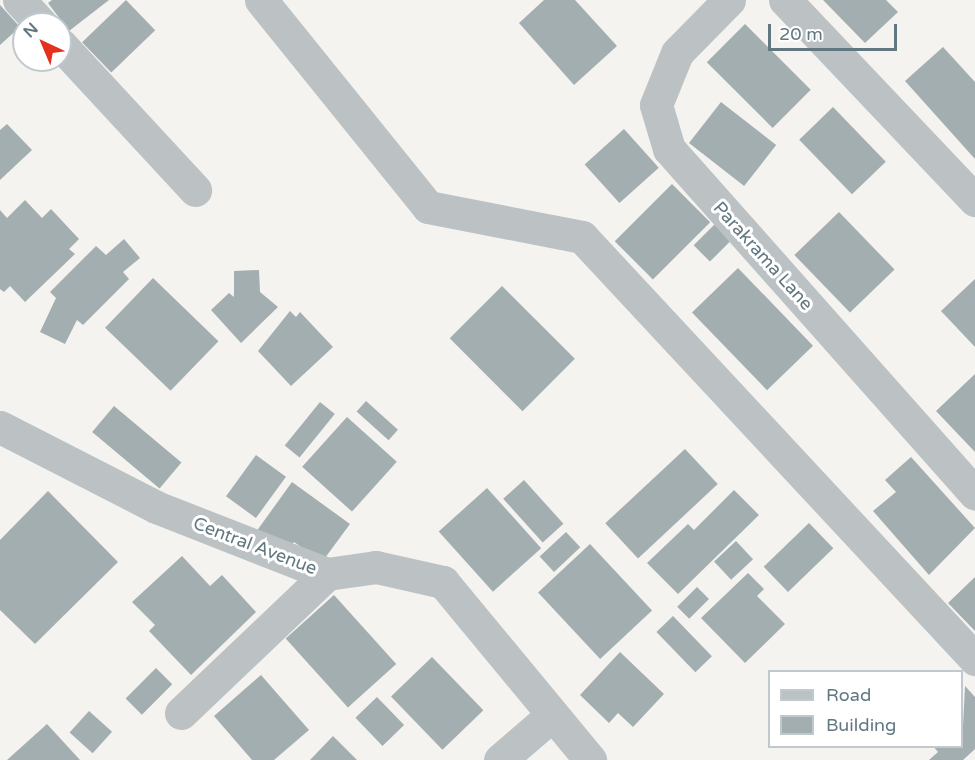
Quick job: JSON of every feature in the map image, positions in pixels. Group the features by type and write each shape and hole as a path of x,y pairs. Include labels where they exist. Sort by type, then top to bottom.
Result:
{"street":[{"path":"19,0 30,12"},
{"path":"261,0 428,207 582,237 975,658"},
{"name":"Parakrama Lane","path":"729,0 677,53 656,105 669,149 975,494"},
{"path":"785,0 975,200"},
{"path":"72,57 195,190"},
{"name":"Central Avenue","path":"0,427 156,507 327,574 376,567 443,582 551,717 590,760"},
{"path":"181,713 327,574"},
{"path":"500,760 551,717"}],"building":[{"path":"52,0 109,0 72,29 72,12 55,12 48,3"},
{"path":"126,0 155,30 111,73 82,42"},
{"path":"544,0 575,0 617,46 574,85 519,23"},
{"path":"823,0 886,0 898,12 865,43"},
{"path":"0,5 12,18 12,34 0,45"},
{"path":"745,24 811,90 773,128 707,62"},
{"path":"943,47 975,82 975,159 905,81"},
{"path":"721,102 776,145 744,186 689,143"},
{"path":"833,107 886,162 852,194 799,140"},
{"path":"7,124 32,150 0,180 0,130"},
{"path":"624,129 659,168 619,203 585,164"},
{"path":"672,184 710,222 653,279 615,241"},
{"path":"25,200 42,218 51,209 79,239 69,249 75,254 25,302 10,286 4,292 0,289 0,210 7,218"},
{"path":"839,212 895,270 850,313 794,255"},
{"path":"717,222 733,238 710,262 694,245"},
{"path":"124,239 140,258 123,272 129,279 83,325 77,320 65,344 40,332 56,298 50,292 96,246 106,255"},
{"path":"738,268 813,346 767,390 692,312"},
{"path":"259,270 260,292 278,307 241,343 211,310 229,293 234,297 234,271"},
{"path":"153,278 218,341 171,391 105,328"},
{"path":"975,279 975,347 941,311"},
{"path":"502,286 575,359 523,411 450,338"},
{"path":"290,311 296,317 300,312 333,347 291,386 258,351"},
{"path":"975,374 975,452 936,411"},
{"path":"366,401 398,430 389,440 357,411"},
{"path":"320,402 335,414 300,457 285,446"},
{"path":"114,406 181,463 160,489 92,432"},
{"path":"347,417 397,462 352,512 302,467"},
{"path":"685,449 718,484 638,558 605,523"},
{"path":"256,455 286,477 256,518 226,496"},
{"path":"911,457 975,528 929,575 873,511 896,492 885,480"},
{"path":"524,480 563,524 543,543 503,499"},
{"path":"292,482 350,524 322,562 294,542 286,553 256,532"},
{"path":"487,488 541,548 493,592 439,531"},
{"path":"734,490 759,515 678,594 647,563 688,524 694,530"},
{"path":"48,491 118,562 35,644 0,610 0,540"},
{"path":"809,523 833,548 788,592 764,567"},
{"path":"566,532 580,547 554,572 540,557"},
{"path":"736,541 753,559 731,580 714,561"},
{"path":"590,544 652,611 600,659 538,592"},
{"path":"182,556 210,586 222,575 256,612 191,675 149,631 155,625 132,602"},
{"path":"748,573 764,589 757,596 785,624 745,663 701,618"},
{"path":"975,577 975,631 948,603"},
{"path":"697,587 709,599 689,619 677,607"},
{"path":"334,595 396,664 348,708 286,638"},
{"path":"673,616 712,656 695,672 656,632"},
{"path":"620,652 664,694 633,727 618,713 609,723 580,695"},
{"path":"432,657 483,710 442,750 391,697"},
{"path":"156,668 172,684 142,715 126,698"},
{"path":"261,675 309,730 274,760 252,760 214,716"},
{"path":"965,686 975,697 975,749 963,760 929,760 938,752 935,748 963,748"},
{"path":"377,697 404,725 383,746 355,718"},
{"path":"89,711 112,732 93,753 70,733"},
{"path":"47,724 80,760 7,760"},
{"path":"333,736 357,760 310,760"}]}
